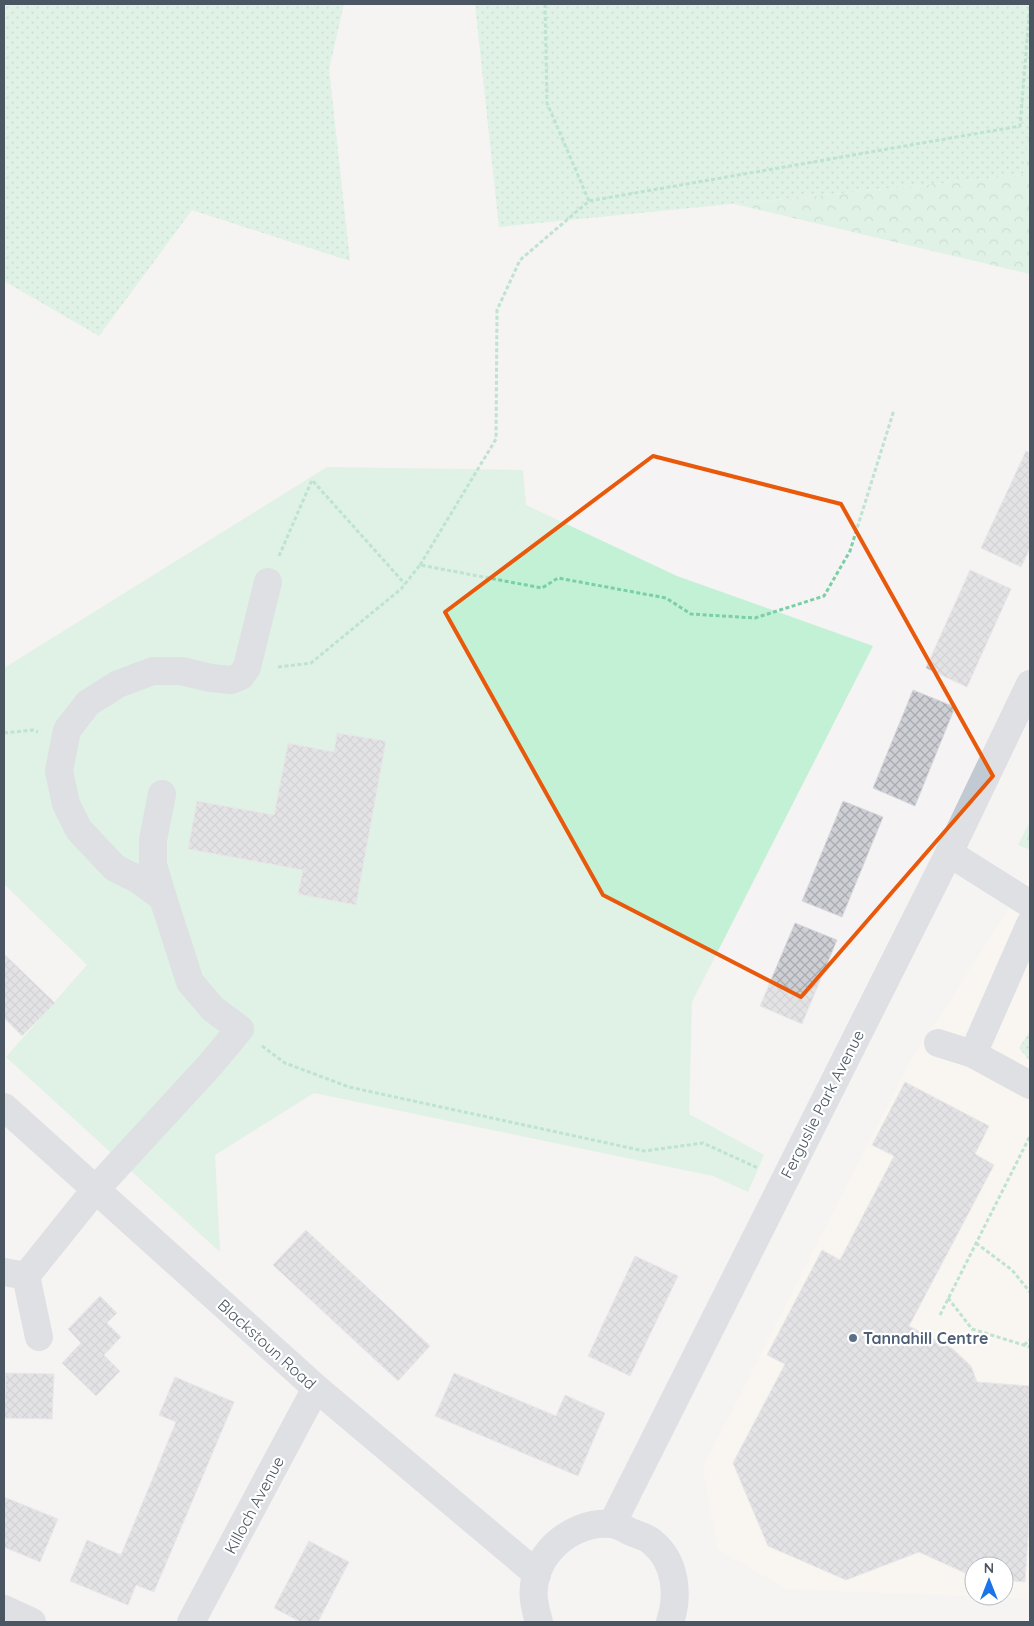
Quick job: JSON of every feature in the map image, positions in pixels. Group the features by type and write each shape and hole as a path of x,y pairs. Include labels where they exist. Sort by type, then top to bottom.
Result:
{"street":[{"path":"163,898 139,880 115,868 79,830 66,804 60,771 67,730 88,703 118,684 153,671 181,671 211,678 231,680 241,676 247,667 268,582"},
{"name":"Ferguslie Park Avenue","path":"612,1524 949,853 1030,684"},
{"path":"39,1337 15,1274 210,1064 240,1029 213,1009 190,982 153,865 152,840 162,794"},
{"path":"949,853 1030,904"},
{"path":"972,1054 1030,924"},
{"path":"938,1042 972,1054 1030,1085"},
{"name":"Blackstoun Road","path":"4,1107 316,1388 536,1574"},
{"name":"Killoch Avenue","path":"191,1622 316,1388"},
{"path":"539,1622 534,1599 536,1574 547,1553 565,1536 587,1526 612,1524 652,1541 667,1560 675,1584 674,1609 670,1622"},
{"path":"4,1609 32,1622"}],"path":[{"path":"545,4 547,103 589,201"},
{"path":"245,670 311,663 405,584 420,565 496,438 497,310 520,260 589,201 1020,126 1030,4"},
{"path":"420,565 542,588 558,578 666,598 691,614 754,618 816,599 824,596 850,551 894,410"},
{"path":"268,582 312,480 405,584"},
{"path":"240,1029 285,1063 349,1088 644,1151 703,1143 784,1180"},
{"path":"940,1315 1030,1136"},
{"path":"976,1243 1012,1270 1030,1292"},
{"path":"948,1298 972,1329 1030,1347"},
{"path":"1024,1345 1030,1340"}],"highlighted area":[{"path":"653,456 841,504 993,776 801,997 603,895 445,612"}],"shaded area":[{"name":"Tannahill Centre","path":"1030,876 1030,1031 1019,1048 1030,1061 1030,1599 1014,1598 1014,1556 964,1556 964,1596 786,1589 717,1549 703,1467 908,1065"}],"green space":[{"path":"4,4 344,4 329,69 350,261 192,210 99,336 4,281"},
{"path":"475,4 1030,4 1030,127 1023,175 499,227"},
{"path":"1030,127 1030,274 734,204 1023,175"},
{"path":"327,467 523,470 526,505 677,576 873,646 692,1002 689,1114 764,1155 748,1192 713,1176 314,1093 215,1155 220,1252 6,1057 87,965 4,884 4,668"},
{"path":"1030,821 1030,850 1018,845"},
{"path":"1030,1031 1030,1061 1019,1048"}],"building":[{"path":"1026,451 1030,453 1030,548 1021,567 981,548"},
{"path":"970,570 1011,589 967,687 926,668"},
{"path":"913,690 955,707 915,806 873,788"},
{"path":"337,733 386,741 356,905 298,894 303,870 188,849 197,801 274,815 288,743 334,752"},
{"path":"843,801 883,817 842,917 802,901"},
{"path":"795,923 837,940 802,1024 760,1006"},
{"path":"4,954 55,1003 22,1036 4,1018"},
{"name":"Tannahill Centre","path":"905,1082 989,1126 975,1154 994,1165 909,1326 953,1349 971,1366 977,1382 1030,1386 1030,1507 1025,1582 1014,1581 1014,1556 964,1556 964,1572 919,1552 846,1580 768,1546 733,1463 785,1364 767,1355 822,1250 840,1260 894,1156 872,1145"},
{"path":"306,1230 430,1346 398,1381 273,1265"},
{"path":"635,1256 678,1276 630,1376 588,1356"},
{"path":"100,1296 117,1313 107,1323 121,1337 104,1355 120,1371 96,1396 62,1363 81,1343 68,1329"},
{"path":"6,1373 54,1374 52,1419 4,1418"},
{"path":"454,1373 556,1416 565,1395 605,1413 578,1476 435,1416"},
{"path":"175,1377 234,1402 154,1592 136,1585 128,1605 70,1581 87,1540 121,1555 176,1422 159,1415"},
{"path":"4,1497 58,1519 40,1562 4,1547"},
{"path":"309,1541 349,1562 318,1622 301,1622 274,1608"}],"place":[{"name":"Tannahill Centre","path":"853,1338"}]}
